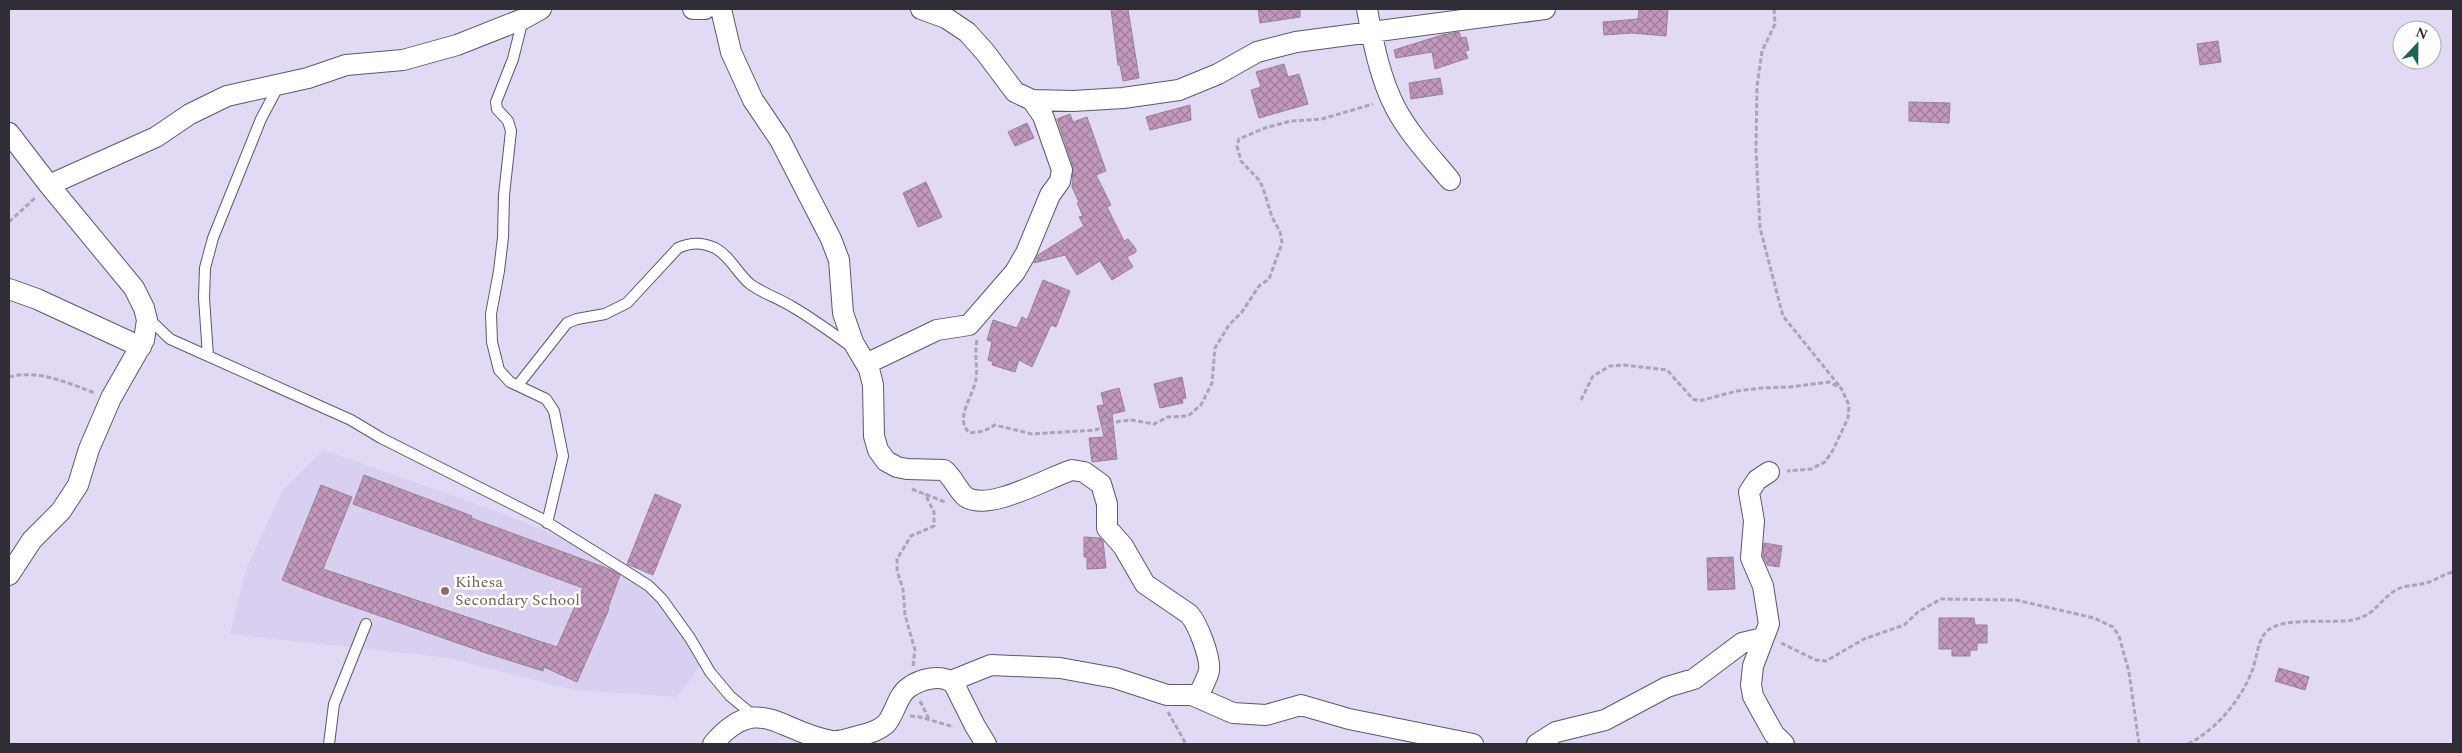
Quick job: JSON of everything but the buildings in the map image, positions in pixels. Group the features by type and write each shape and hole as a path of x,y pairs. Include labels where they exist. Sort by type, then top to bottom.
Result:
{"street":[{"path":"49,185 156,137 190,114 220,100 248,90 280,84 346,65 403,60 457,45 523,19 541,9"},
{"path":"693,9 705,9"},
{"path":"721,9 731,52 752,100 780,140 831,239 838,260 843,314 873,385 874,436 878,450 886,461 907,469 944,470 955,481 965,496 979,502 1022,491 1072,470 1093,477 1101,484 1105,495 1107,528 1123,546 1145,584 1189,614 1194,620 1209,663 1208,673 1198,697"},
{"path":"920,9 927,9 946,18 967,32 985,52 1015,92 1032,100 1074,101 1123,98 1179,90 1211,78 1257,52 1271,47 1372,31 1545,9"},
{"path":"1368,9 1372,31 1391,98 1412,134 1450,180"},
{"path":"863,358 937,330 968,325 1015,272 1032,242 1050,195 1062,176 1062,170 1046,126 1032,100"},
{"path":"9,132 49,185 134,288 144,308 146,332 141,347 110,398 89,449 78,486 61,511 32,540 9,575"},
{"path":"9,289 141,347"},
{"path":"1769,472 1757,480 1749,492 1754,521 1751,558 1763,586 1766,631 1752,666 1751,685 1753,696 1774,734 1784,744"},
{"path":"1537,744 1556,732 1604,720 1667,687 1694,680 1742,643 1766,631"},
{"path":"712,744 726,729 747,717 754,716 834,741 876,730 890,718 907,688 934,678 951,681 991,665 1060,668 1115,678 1155,692 1167,695 1198,697 1228,711 1254,715 1274,713 1295,704 1301,704 1349,718 1473,744"},
{"path":"951,681 964,700 975,726 986,744"}],"lane":[{"path":"523,19 513,59 496,102 497,109 508,121 511,131 504,195 503,237 491,314 492,342 499,370 510,382 546,399 551,405 561,442 562,456 560,476 547,523"},
{"path":"208,356 204,298 205,268 213,238 261,119 280,84"},
{"path":"518,385 567,323 614,311 633,297 645,281 678,248 696,243 716,248 726,256 738,273 751,285 790,305 863,358"},
{"path":"144,308 150,322 170,339 351,420 381,438 547,523 649,586 662,599 685,630 710,672 730,696 754,716"},
{"path":"329,744 334,704 366,624"}],"path":[{"path":"1769,472 1811,468 1824,462 1833,450 1848,418 1849,405 1841,388 1783,316 1760,228 1756,149 1756,86 1762,51 1775,24 1774,9"},
{"path":"968,325 976,328 977,335 974,358 976,381 964,415 965,428 970,433 984,431 995,424 1039,434 1095,430 1131,420 1154,424 1168,418 1188,416 1201,406 1212,383 1215,348 1228,325 1242,312 1259,286 1269,279 1282,243 1280,232 1272,217 1263,188 1259,180 1241,161 1237,146 1239,139 1265,128 1291,122 1322,119 1391,98"},
{"path":"9,222 49,185"},
{"path":"1581,400 1593,376 1610,366 1624,365 1666,370 1693,399 1699,401 1737,391 1761,388 1790,387 1829,382 1841,388"},
{"path":"9,377 39,375 110,398"},
{"path":"908,487 957,506 979,502"},
{"path":"916,685 913,670 915,650 905,615 903,589 897,570 897,559 911,536 934,526 934,512 925,494"},
{"path":"2188,744 2203,736 2225,715 2252,671 2259,646 2267,631 2283,624 2351,620 2363,617 2372,613 2396,589 2427,583 2441,575 2453,572"},
{"path":"1766,631 1778,641 1820,662 1838,656 1864,639 1904,625 1918,612 1941,599 2016,600 2094,618 2112,627 2119,636 2129,672 2139,744"},
{"path":"1155,692 1180,730 1186,744"},
{"path":"890,718 920,717 951,726 975,726"}],"shaded area":[{"name":"Kihesa Secondary School","path":"324,450 493,510 628,565 669,615 700,666 677,697 573,690 448,658 230,634 247,567 283,490"}],"place":[{"name":"Kihesa Secondary School","path":"445,591"}]}
